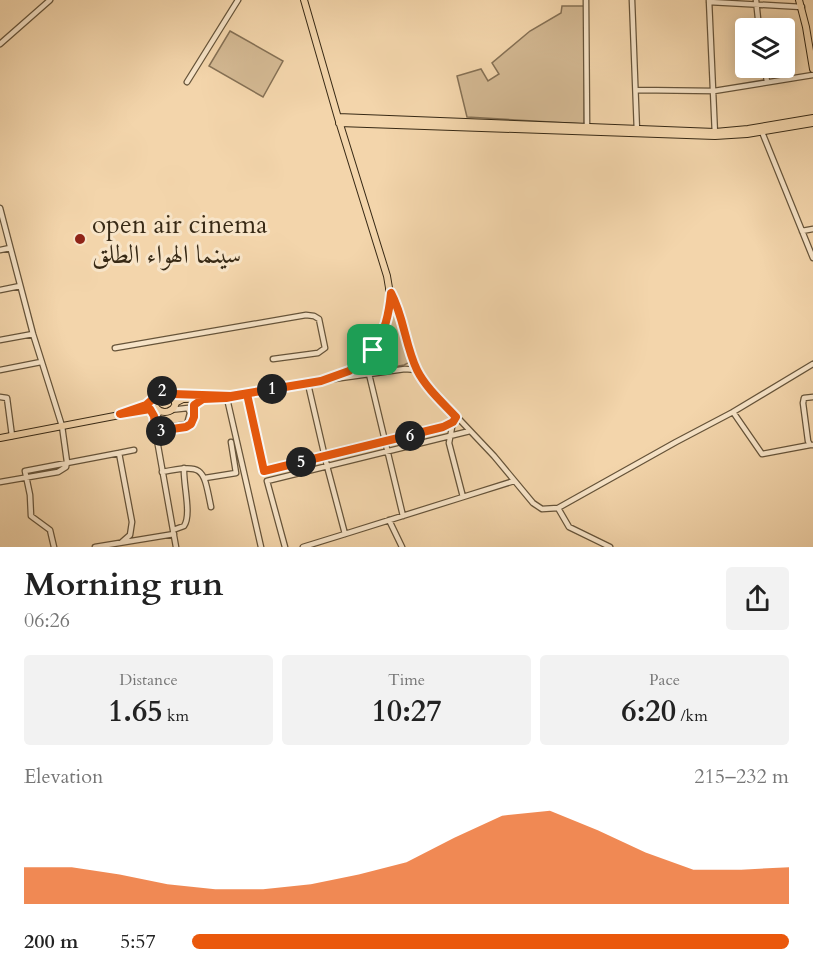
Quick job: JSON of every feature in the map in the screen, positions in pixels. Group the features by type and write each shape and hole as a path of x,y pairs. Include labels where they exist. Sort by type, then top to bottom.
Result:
{"main road":[{"path":"0,438 120,414 156,409 171,410 183,399 247,394 330,379 357,366 379,341 387,321 391,293 304,0"},
{"path":"800,4 813,69"},
{"path":"715,134 813,118"},
{"path":"339,120 715,134 762,132 813,123"},
{"path":"471,125 587,127 637,131"},
{"path":"120,414 146,405 162,391 173,394 228,396"},
{"path":"173,394 176,403"},
{"path":"154,416 155,397"}],"street":[{"path":"0,44 50,0"},
{"path":"187,82 238,0"},
{"path":"586,0 587,127"},
{"path":"632,0 637,131"},
{"path":"715,134 709,1 800,4"},
{"path":"756,2 758,18"},
{"path":"637,90 714,91 813,75"},
{"path":"766,78 767,82"},
{"path":"762,132 813,258"},
{"path":"0,208 33,334 62,426 67,462 66,467 58,472 0,482"},
{"path":"802,231 813,229"},
{"path":"0,250 10,248"},
{"path":"0,290 20,286"},
{"path":"391,293 401,316 417,370 425,383 454,420 470,431 537,507 549,510 558,508 733,412 813,364"},
{"path":"115,348 306,315 319,319 325,348 318,353 273,359"},
{"path":"0,340 33,334"},
{"path":"0,370 41,362"},
{"path":"330,379 405,369 417,370"},
{"path":"369,374 403,516"},
{"path":"308,384 345,534"},
{"path":"247,394 264,471 285,547"},
{"path":"228,396 261,547"},
{"path":"0,397 7,398 12,435"},
{"path":"733,412 762,454 811,445 803,400 813,397"},
{"path":"156,434 158,431 186,427 191,424 194,417 194,405 203,399"},
{"path":"156,434 158,429 187,424 190,413 188,408 171,410"},
{"path":"154,416 176,547"},
{"path":"454,420 449,437 463,496"},
{"path":"264,471 443,427 454,420"},
{"path":"267,481 470,431"},
{"path":"205,478 236,473 231,442"},
{"path":"67,462 134,450"},
{"path":"119,453 132,522 130,535 122,542"},
{"path":"162,472 184,468 196,469 205,478 211,507"},
{"path":"95,547 173,532 184,526 188,517 183,481 184,468"},
{"path":"26,478 31,516 50,530 54,547"},
{"path":"303,547 514,481"},
{"path":"558,508 569,526 610,547"},
{"path":"388,520 402,547"}],"shaded area":[{"path":"562,6 585,6 584,124 467,117 457,76 481,69 488,81 499,74 492,63 530,31 561,13"},
{"path":"230,31 283,61 263,97 209,66"},
{"path":"395,310 410,362 371,371 367,368 367,363 385,338"}],"place":[{"name":"open air cinema سينما الهواء الطلق","path":"80,239"}],"route":[{"path":"391,293 401,316 417,370 425,383 456,417 453,422 443,427 264,471 247,394 226,398 203,399 196,402 191,424 186,427 158,431 156,434 154,416 150,409 120,414 146,405 162,391 173,394 226,394 231,396 330,379 357,366 373,350 384,331 390,310 391,293"}]}
